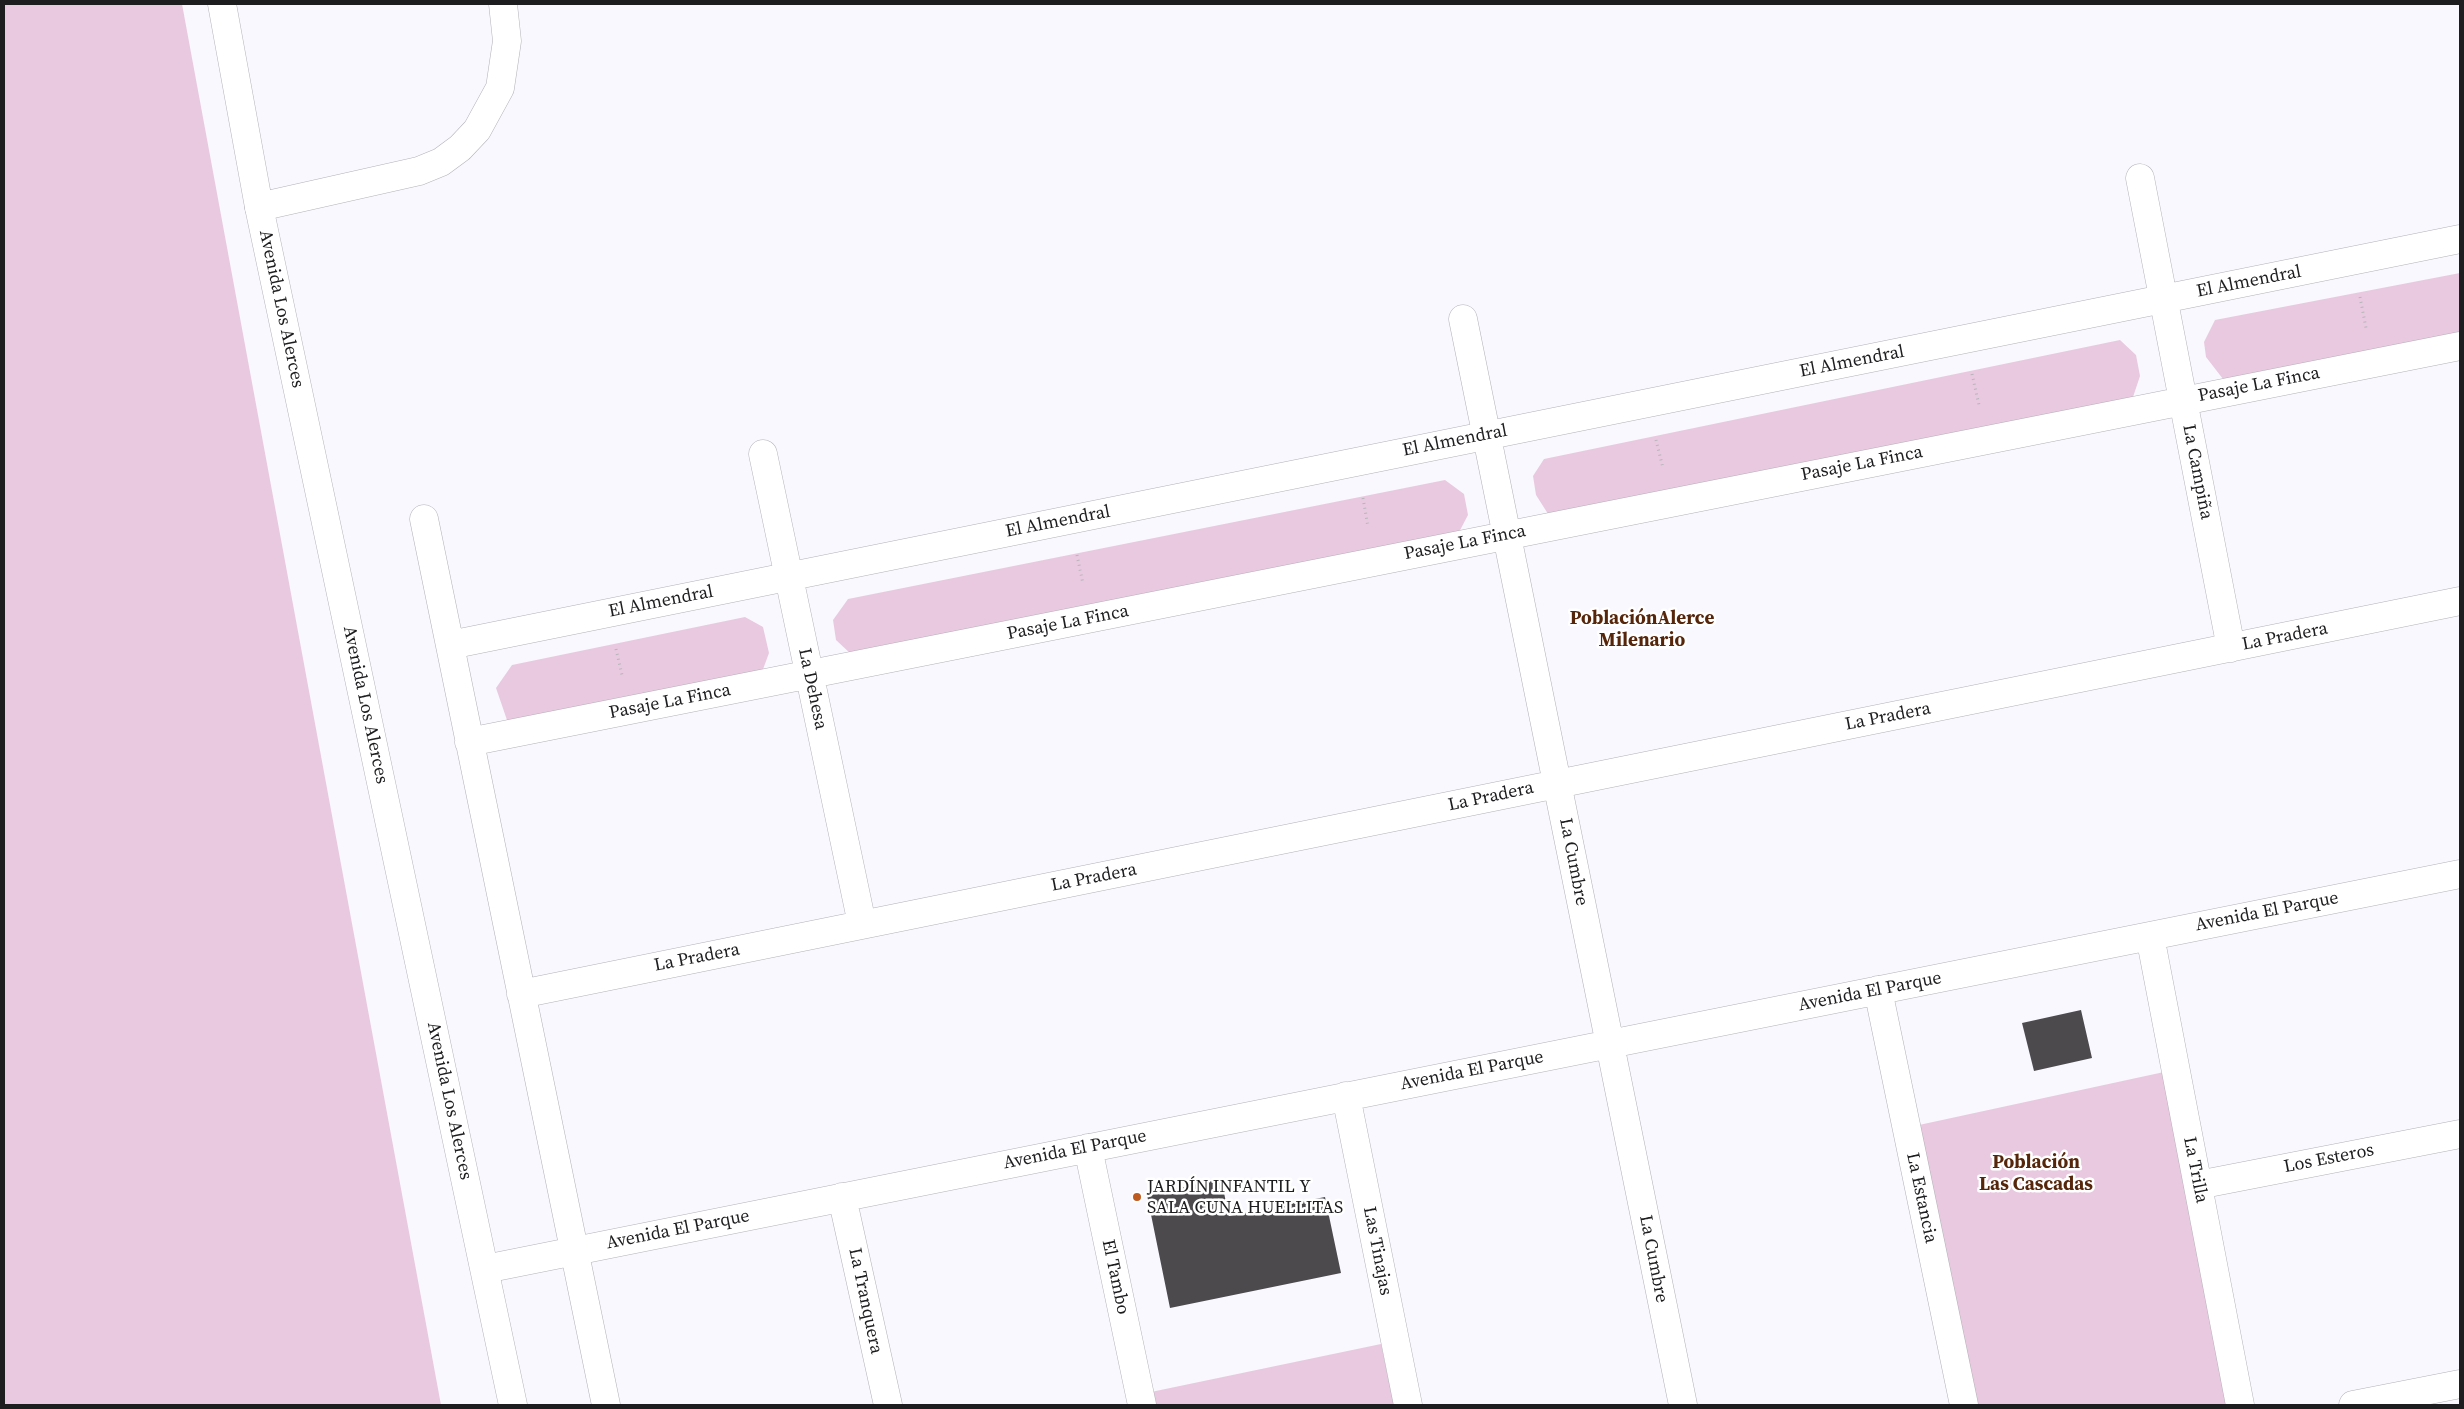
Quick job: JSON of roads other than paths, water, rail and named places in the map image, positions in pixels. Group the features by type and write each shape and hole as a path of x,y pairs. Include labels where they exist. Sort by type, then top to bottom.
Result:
{"street":[{"name":"Avenida Los Alerces","path":"222,4 259,208 513,1405"},
{"path":"259,208 419,171 441,162 460,148 477,130 500,88 507,41 503,4"},
{"name":"La Campiña","path":"2140,178 2231,648"},
{"name":"El Almendral","path":"450,645 2460,239"},
{"name":"La Cumbre","path":"1463,319 1683,1405"},
{"name":"Pasaje La Finca","path":"469,742 2460,346"},
{"name":"La Dehesa","path":"762,454 862,924"},
{"path":"424,519 606,1405"},
{"name":"La Pradera","path":"522,994 2460,601"},
{"name":"Avenida El Parque","path":"485,1269 2460,874"},
{"name":"La Trilla","path":"2150,936 2240,1405"},
{"name":"La Estancia","path":"1878,990 1964,1405"},
{"name":"Las Tinajas","path":"1346,1096 1408,1405"},
{"name":"Los Esteros","path":"2198,1184 2460,1134"},
{"name":"El Tambo","path":"1088,1148 1142,1405"},
{"name":"La Tranquera","path":"842,1197 888,1405"},
{"path":"2353,1405 2460,1384"}],"place":[{"name":"JARDÍN INFANTIL Y SALA CUNA HUELLITAS","path":"1137,1197"}],"district":[{"name":"PoblaciónAlerce Milenario","path":"1642,630"},
{"name":"Población Las Cascadas","path":"2036,1174"}]}
